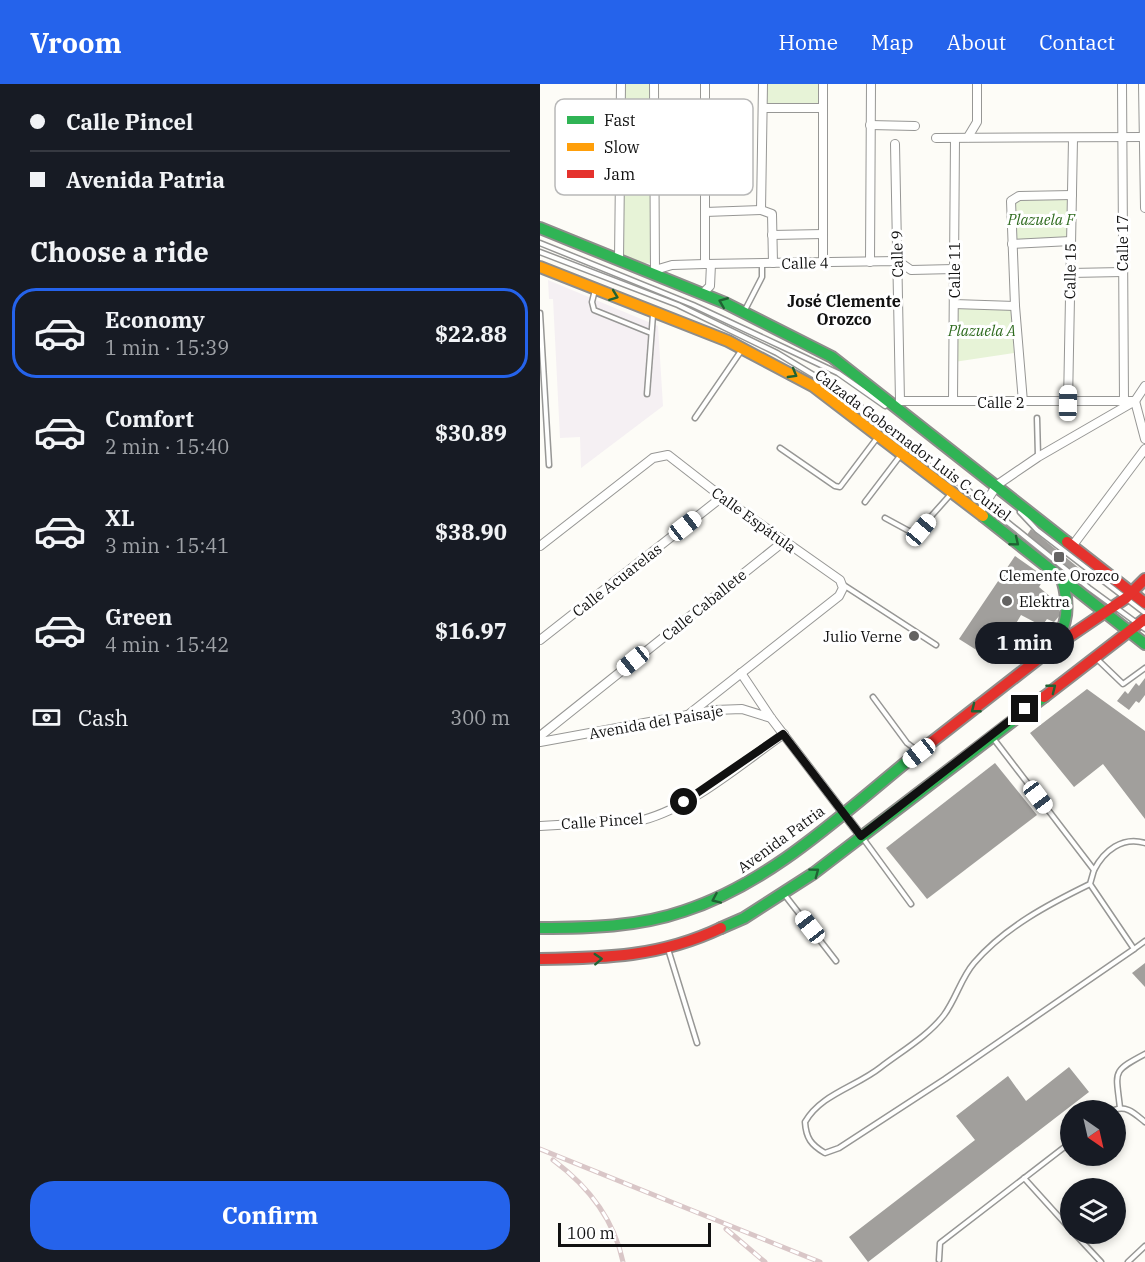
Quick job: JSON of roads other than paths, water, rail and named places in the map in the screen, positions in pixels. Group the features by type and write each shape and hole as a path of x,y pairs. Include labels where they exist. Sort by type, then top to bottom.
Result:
{"main road":[{"name":"Calzada Gobernador Luis C. Curiel","path":"540,228 655,272 702,294 745,310 788,331 832,357 995,487 1072,545 1129,597 1145,603"},
{"name":"Calzada Gobernador Luis C. Curiel","path":"540,267 743,348 813,386 952,492 982,508 1062,579 1138,626 1145,644"},
{"path":"1053,648 1069,619 1067,595 1062,579"},
{"name":"Avenida Patria","path":"540,928 635,925 682,913 748,882 798,848 1053,648 1129,597 1145,579"},
{"path":"540,959 615,958 667,948 727,926 783,894 1094,656 1138,626"}],"street":[{"path":"621,84 621,99"},
{"path":"654,84 654,99"},
{"path":"761,210 763,84"},
{"path":"823,84 823,263"},
{"name":"Calle 9","path":"870,262 871,84"},
{"path":"968,137 977,122 977,84"},
{"name":"Calle 17","path":"1122,84 1124,401"},
{"path":"1143,84 1145,208"},
{"path":"763,108 823,108"},
{"path":"870,125 915,126"},
{"path":"936,138 1144,137"},
{"name":"Calle 11","path":"953,401 955,138"},
{"name":"Calle 15","path":"1068,403 1073,139"},
{"name":"Calle 9","path":"895,144 900,401"},
{"path":"619,260 620,195"},
{"path":"655,195 655,272"},
{"path":"702,294 710,286 705,195"},
{"path":"1023,402 1015,306 1012,198 1072,195"},
{"path":"705,212 761,210 772,214 773,263"},
{"path":"772,235 823,234"},
{"path":"1012,244 1071,241"},
{"name":"Calle 4","path":"655,272 672,266 708,264 898,261 911,270 954,269"},
{"path":"1070,273 1123,272"},
{"path":"954,304 1015,306"},
{"path":"982,508 995,487 1038,457 1136,401 1144,389"},
{"name":"Calle 2","path":"900,401 1068,403 1136,401"},
{"path":"1136,401 1145,439"},
{"path":"1072,545 1145,449"},
{"name":"Calle Espátula","path":"540,546 653,458 663,455 673,458 842,586"},
{"name":"Calle Acuarelas","path":"540,640 722,497"},
{"name":"Calle Caballete","path":"540,736 783,542"},
{"path":"688,715 839,596 842,586"},
{"path":"741,673 771,718 861,836"},
{"name":"Avenida del Paisaje","path":"540,742 688,715 742,709 771,718"},
{"name":"Calle Pincel","path":"540,825 643,820 655,817 684,802 783,734"}],"lane":[{"path":"540,243 693,305 838,374 995,487 1038,530 1129,597 1145,614"},
{"path":"540,252 678,305 777,353 830,385 892,429 982,508 1109,609"},
{"path":"745,310 762,277 762,263"},
{"path":"595,289 592,302 594,310 651,333"},
{"path":"647,394 654,312"},
{"path":"540,313 549,465"},
{"path":"696,418 743,348"},
{"path":"1037,418 1038,457"},
{"path":"780,448 835,486 840,487 879,435"},
{"path":"865,502 902,453"},
{"path":"885,518 909,531 918,531 952,492"},
{"path":"842,586 936,645"},
{"path":"1094,656 1123,684 1145,668"},
{"path":"873,697 907,743 919,753"},
{"path":"991,735 1094,870"},
{"path":"861,836 911,904"},
{"path":"1145,843 1126,842 1112,847 1100,858 1090,884 1056,901 1015,927 973,964 944,1014 930,1029 863,1082 821,1101 805,1122 811,1143 825,1153 839,1148 1145,941"},
{"path":"1090,884 1134,949"},
{"path":"783,894 836,961"},
{"path":"667,948 697,1044"},
{"path":"1119,1100 1116,1074 1120,1068 1145,1054"},
{"path":"1126,1109 1145,1122"},
{"path":"939,1260 940,1243 1060,1150"},
{"path":"1024,1178 1060,1218"},
{"path":"1084,1244 1101,1262"},
{"path":"1128,1262 1145,1246"}],"railway":[{"path":"540,1149 820,1262"},
{"path":"553,1160 566,1170 598,1205 613,1232 623,1262"},
{"path":"726,1229 765,1262"}],"place":[{"name":"Clemente Orozco","path":"1059,557"},
{"name":"Elektra","path":"1007,601"},
{"name":"Julio Verne","path":"914,636"}],"district":[{"name":"José Clemente Orozco","path":"844,310"}],"park label":[{"name":"Plazuela F","path":"1041,219"},
{"name":"Plazuela A","path":"982,330"}]}
